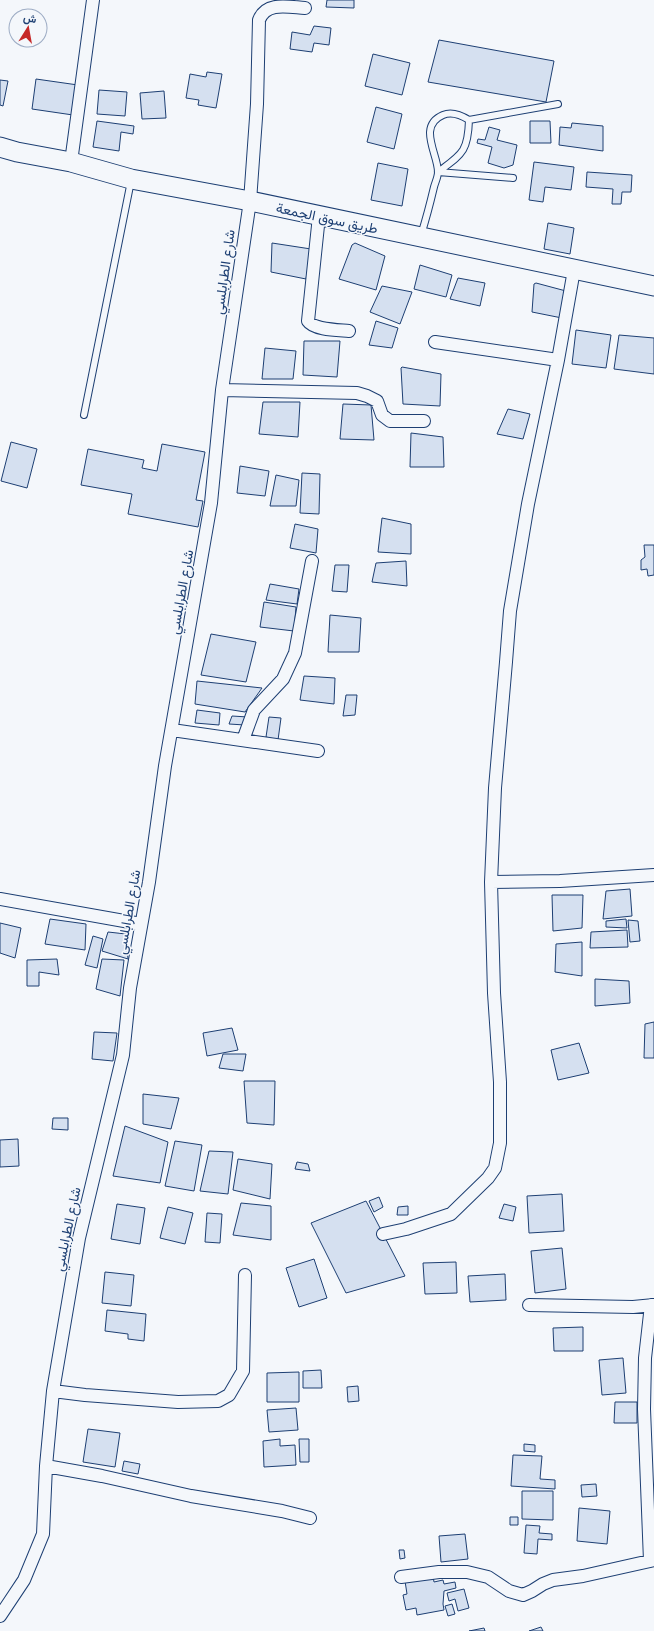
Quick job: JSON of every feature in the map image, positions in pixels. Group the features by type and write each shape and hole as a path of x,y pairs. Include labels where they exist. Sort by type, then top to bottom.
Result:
{"main road":[{"name":"طريق سوق الجمعة","path":"0,147 17,152 71,162 131,179 250,201 654,286"}],"street":[{"path":"71,162 92,0"},
{"name":"شارع الطرابلسي","path":"0,1616 24,1580 43,1534 46,1466 54,1391 79,1238 123,1055 130,988 149,882 165,766 211,503 222,390 250,201 257,104 259,20 261,14 265,10 274,7 305,8"},
{"path":"319,216 308,321 316,327 349,332"},
{"path":"383,1234 406,1229 451,1214 488,1178 496,1168 500,1143 500,1082 494,993 491,882 494,788 510,611 528,504 558,360 574,270"},
{"path":"435,342 558,360"},
{"path":"222,390 357,393 377,401 382,415 390,421 424,422"},
{"path":"242,740 254,710 283,679 295,653 312,562"},
{"path":"172,730 318,751"},
{"path":"491,882 560,881 654,875"},
{"path":"0,899 141,924"},
{"path":"54,1391 85,1395 178,1402 218,1401 230,1395 243,1371 245,1275"},
{"path":"401,1577 439,1572 467,1572 488,1577 509,1591 523,1595 532,1592 543,1584 553,1580 583,1576 652,1561 644,1401 645,1358 653,1305 633,1307 529,1305"},
{"path":"46,1466 102,1476 191,1496 282,1511 310,1518"}],"lane":[{"path":"420,237 429,211 438,172 430,142 431,128 436,118 447,113 460,114 469,120 558,104"},
{"path":"438,172 459,157 466,146 469,120"},
{"path":"438,172 513,178"},
{"path":"84,415 131,179"}],"building":[{"path":"327,0 354,0 354,8 326,7"},
{"path":"314,26 331,28 329,45 314,43 312,52 290,49 292,32 310,35"},
{"path":"439,40 554,61 546,102 428,82"},
{"path":"373,54 410,63 402,95 365,86"},
{"path":"207,72 222,74 216,108 198,105 199,100 186,98 190,74 206,77"},
{"path":"36,79 78,85 73,115 32,109"},
{"path":"0,80 8,81 3,106 0,105"},
{"path":"99,90 127,92 125,116 97,114"},
{"path":"164,91 166,118 142,119 140,93"},
{"path":"376,107 402,114 394,149 367,142"},
{"path":"97,121 134,126 133,134 121,132 119,151 93,147"},
{"path":"530,121 550,121 551,143 530,143"},
{"path":"572,123 603,126 603,151 559,145 560,127 571,128"},
{"path":"489,127 500,130 497,140 517,145 513,165 504,168 488,163 492,147 477,143 478,139 485,140"},
{"path":"534,162 574,167 571,190 545,187 543,202 529,200"},
{"path":"378,163 408,169 402,206 371,200"},
{"path":"587,172 632,175 631,192 622,192 621,204 612,204 613,189 586,187"},
{"path":"548,223 574,228 570,254 544,249"},
{"path":"272,243 311,249 306,279 271,272"},
{"path":"355,243 385,256 376,290 339,279 352,245"},
{"path":"420,265 452,275 446,297 414,289"},
{"path":"458,278 485,283 480,306 450,299"},
{"path":"536,283 566,291 562,318 532,312 534,284"},
{"path":"382,286 412,292 400,324 370,312"},
{"path":"376,321 398,328 392,348 369,345"},
{"path":"576,330 611,335 606,368 572,364"},
{"path":"619,335 654,338 654,374 614,369"},
{"path":"304,341 340,341 337,377 303,375"},
{"path":"265,348 296,351 293,379 262,379"},
{"path":"402,367 441,374 440,406 403,404"},
{"path":"263,402 300,402 298,437 259,434"},
{"path":"343,404 371,405 374,440 340,439"},
{"path":"508,409 530,414 523,439 497,434"},
{"path":"411,433 443,437 444,467 410,467"},
{"path":"11,442 37,449 27,488 1,481"},
{"path":"162,444 205,452 196,500 203,501 198,527 128,514 132,494 81,485 88,449 144,460 142,468 157,471"},
{"path":"240,466 269,471 265,496 237,493"},
{"path":"302,473 320,474 319,514 300,513"},
{"path":"276,475 299,480 296,506 270,506"},
{"path":"382,518 411,524 411,554 378,552"},
{"path":"295,524 318,529 316,553 290,548"},
{"path":"644,545 654,545 654,575 648,576 647,569 641,570 641,560 645,557"},
{"path":"406,561 407,586 372,582 376,563"},
{"path":"335,565 349,565 347,592 332,591"},
{"path":"270,584 299,589 297,604 266,600"},
{"path":"264,602 296,607 294,631 260,627"},
{"path":"330,615 361,618 359,652 328,652"},
{"path":"211,634 256,642 246,682 201,675"},
{"path":"304,676 335,678 334,704 300,700"},
{"path":"197,681 262,688 245,712 195,704"},
{"path":"346,695 357,695 355,715 343,716"},
{"path":"197,710 220,713 219,725 195,723"},
{"path":"232,716 248,717 245,725 229,724"},
{"path":"269,717 281,718 278,740 266,737"},
{"path":"630,889 632,916 603,919 606,891"},
{"path":"552,895 583,895 582,928 553,931"},
{"path":"50,919 86,924 85,950 45,944"},
{"path":"626,919 627,928 606,927 606,921"},
{"path":"628,920 638,921 640,941 630,942"},
{"path":"0,923 21,928 15,958 0,953"},
{"path":"627,930 628,947 590,948 591,932"},
{"path":"108,932 126,934 128,959 102,951"},
{"path":"93,936 103,939 97,968 85,965"},
{"path":"582,942 582,976 555,972 556,944"},
{"path":"57,959 59,975 39,972 39,986 27,986 27,960"},
{"path":"102,959 124,960 120,996 96,989"},
{"path":"595,979 629,981 630,1003 595,1006"},
{"path":"654,1022 654,1058 644,1058 645,1024"},
{"path":"232,1028 238,1050 207,1056 203,1033"},
{"path":"94,1032 117,1033 113,1061 92,1059"},
{"path":"579,1043 589,1073 558,1080 551,1050"},
{"path":"223,1054 246,1054 243,1071 219,1068"},
{"path":"244,1081 275,1081 274,1125 247,1123"},
{"path":"143,1094 179,1098 171,1129 143,1124"},
{"path":"53,1118 68,1118 68,1130 52,1129"},
{"path":"125,1126 168,1142 160,1183 113,1176"},
{"path":"18,1139 19,1166 0,1167 0,1140"},
{"path":"175,1141 202,1145 194,1191 165,1186"},
{"path":"209,1151 233,1152 228,1194 200,1191"},
{"path":"238,1159 272,1164 270,1199 233,1190"},
{"path":"297,1162 308,1164 310,1171 295,1169"},
{"path":"562,1194 564,1231 529,1233 527,1196"},
{"path":"379,1197 383,1207 374,1212 369,1201"},
{"path":"366,1201 405,1276 346,1293 311,1223"},
{"path":"241,1203 271,1206 271,1240 233,1235"},
{"path":"117,1204 145,1208 140,1244 111,1239"},
{"path":"504,1204 516,1207 513,1221 499,1218"},
{"path":"408,1206 408,1215 397,1215 398,1207"},
{"path":"168,1207 193,1213 185,1244 160,1238"},
{"path":"207,1213 222,1214 220,1243 205,1242"},
{"path":"562,1248 566,1289 535,1293 531,1251"},
{"path":"314,1259 327,1298 299,1307 286,1268"},
{"path":"456,1262 457,1293 425,1294 423,1263"},
{"path":"105,1272 134,1275 131,1306 102,1303"},
{"path":"505,1274 506,1300 470,1302 468,1276"},
{"path":"107,1310 146,1314 144,1341 128,1339 128,1334 105,1331"},
{"path":"583,1327 583,1351 554,1351 553,1328"},
{"path":"623,1358 626,1393 602,1395 599,1360"},
{"path":"321,1370 322,1388 303,1388 303,1371"},
{"path":"299,1372 299,1402 267,1402 267,1373"},
{"path":"358,1386 359,1401 348,1402 347,1387"},
{"path":"615,1402 637,1402 637,1423 614,1423"},
{"path":"296,1408 298,1430 269,1432 267,1410"},
{"path":"88,1429 120,1433 115,1467 83,1462"},
{"path":"280,1439 280,1446 295,1445 296,1465 264,1467 263,1441"},
{"path":"299,1439 309,1439 309,1462 300,1462"},
{"path":"524,1444 535,1445 535,1452 524,1451"},
{"path":"513,1455 542,1456 540,1479 555,1480 555,1489 511,1486"},
{"path":"124,1461 140,1464 138,1474 122,1471"},
{"path":"596,1484 597,1496 582,1497 581,1485"},
{"path":"522,1491 553,1491 553,1520 522,1519"},
{"path":"579,1508 610,1511 607,1544 577,1541"},
{"path":"510,1517 518,1517 518,1525 510,1525"},
{"path":"526,1525 540,1526 539,1533 552,1534 552,1540 538,1539 537,1554 524,1553"},
{"path":"465,1534 468,1559 441,1562 439,1536"},
{"path":"399,1550 404,1550 405,1558 400,1559"},
{"path":"433,1576 434,1582 443,1580 444,1584 455,1582 456,1588 444,1591 444,1610 417,1615 416,1608 406,1610 403,1595 407,1594 405,1581"},
{"path":"464,1589 469,1608 458,1611 455,1599 449,1601 447,1593"},
{"path":"452,1604 455,1614 448,1616 445,1606"},
{"path":"541,1627 543,1631 529,1631"},
{"path":"484,1628 485,1631 469,1631"}]}
